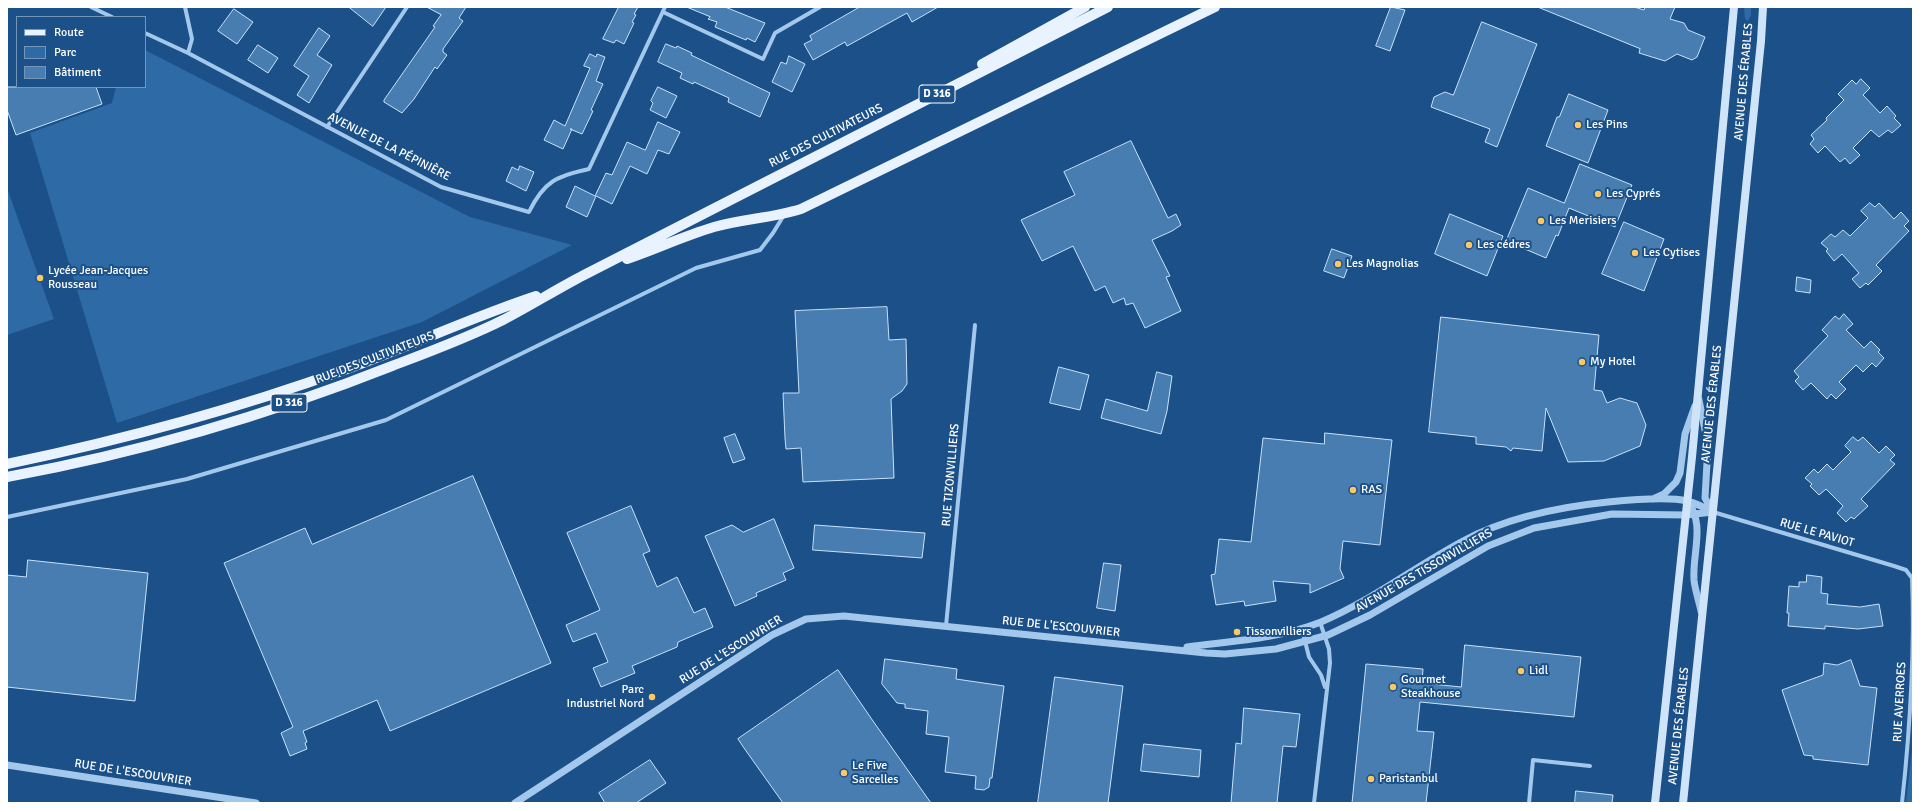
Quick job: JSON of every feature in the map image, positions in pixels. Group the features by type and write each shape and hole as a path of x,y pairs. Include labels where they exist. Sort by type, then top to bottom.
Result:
{"main road":[{"path":"767,181 1085,7"},
{"name":"RUE DES CULTIVATEURS","path":"7,477 136,448 295,401 346,384 460,339 503,320 584,275 1108,7"},
{"path":"584,275 713,227 759,217 784,214 801,209 1215,7"},
{"name":"AVENUE DES ÉRABLES","path":"1655,803 1698,396 1734,7"},
{"name":"AVENUE DES ÉRABLES","path":"1683,803 1761,41 1763,7"},
{"name":"RUE DES CULTIVATEURS","path":"7,464 138,434 284,391 410,346 500,308 557,289"}],"street":[{"path":"91,7 99,9 110,16"},
{"path":"185,7 192,39 188,53"},
{"path":"327,127 407,7"},
{"name":"AVENUE DE LA PÉPINIÈRE","path":"146,33 188,53 441,187 529,212 533,203 548,184 564,174 589,169 665,7"},
{"path":"663,12 763,59 775,33 820,7"},
{"path":"7,517 188,479 386,420 696,268 760,250 773,233 784,214"},
{"name":"RUE TIZONVILLIERS","path":"946,626 974,325"},
{"path":"1652,499 1664,494 1676,482 1680,473 1686,434 1698,396"},
{"path":"1698,396 1708,445 1705,498 1713,512"},
{"name":"AVENUE DES TISSONVILLIERS","path":"1177,648 1273,636 1320,622 1346,610 1464,540 1508,522 1538,513 1582,505 1652,499 1687,501 1713,512"},
{"path":"1687,501 1695,514 1697,524 1694,581 1703,618"},
{"name":"AVENUE DES TISSONVILLIERS","path":"1131,645 1177,648 1225,654 1276,649 1325,636 1370,615 1481,549 1520,533 1564,522 1612,514 1686,515 1713,512"},
{"name":"RUE LE PAVIOT","path":"1713,512 1894,566 1906,570 1912,578"},
{"name":"RUE AVERROES","path":"1902,803 1913,655 1912,578"},
{"name":"RUE DE L'ESCOUVRIER","path":"515,803 772,635 790,625 815,617 844,616 1131,645"},
{"path":"1314,803 1330,655 1320,622"},
{"path":"1302,628 1309,657 1321,675 1326,690"},
{"path":"1529,803 1533,760 1590,766"},
{"name":"RUE DE L'ESCOUVRIER","path":"7,765 256,803"}],"green space":[{"path":"1744,7 1751,7 1751,15 1748,21 1745,19"},
{"path":"146,51 470,217 572,245 422,322 117,423 30,133 112,103 116,88 146,88"},
{"path":"7,188 54,319 7,335"},
{"path":"1913,741 1913,803 1906,803"}],"building":[{"path":"349,7 386,7 373,26"},
{"path":"427,7 466,7 459,18 463,21 443,49 443,52 447,55 437,69 435,67 414,99 402,113 384,102 384,100 435,27 433,26 441,15"},
{"path":"619,7 638,7 632,22 634,23 624,44 616,40 614,43 603,39"},
{"path":"687,7 725,7 765,23 755,42 747,38 746,40 715,27 717,22 708,19 710,17"},
{"path":"860,7 938,7 912,22 907,13 847,46 845,42 813,60 804,44 812,40 810,36"},
{"path":"1391,7 1405,10 1390,51 1376,46"},
{"path":"1538,7 1634,7 1644,10 1645,7 1675,7 1670,19 1684,23 1688,30 1705,37 1697,57 1692,60 1677,54 1665,61 1639,53 1640,49"},
{"path":"234,9 253,22 237,44 218,31"},
{"path":"1482,22 1537,44 1497,147 1485,142 1490,129 1431,107 1434,97 1445,92 1453,95"},
{"path":"319,28 330,36 317,55 332,65 309,103 297,95 309,76 294,66"},
{"path":"666,44 676,48 677,46 692,53 691,55 770,93 760,117 728,102 729,98 694,82 693,84 680,78 682,73 658,62"},
{"path":"258,45 278,58 268,73 248,60"},
{"path":"590,54 596,57 597,54 605,57 596,81 603,84 591,110 593,111 582,134 572,130 563,149 544,140 554,120 565,126 590,68 584,66"},
{"path":"789,56 805,64 792,92 772,82 781,62 786,64"},
{"path":"1861,79 1870,88 1863,95 1880,113 1887,106 1896,116 1894,118 1901,125 1892,133 1888,130 1879,137 1871,130 1853,148 1860,155 1850,164 1845,158 1840,162 1825,146 1818,153 1810,144 1814,139 1811,135 1827,120 1826,118 1844,100 1838,94 1852,80 1856,84"},
{"path":"7,87 96,88 102,104 16,135 7,110"},
{"path":"658,87 677,96 666,118 650,110 653,103 651,101"},
{"name":"Les Pins","path":"1569,94 1608,110 1588,163 1546,146 1557,117 1559,117"},
{"path":"658,122 680,132 669,154 658,150 647,174 630,166 612,204 596,196 587,217 566,207 575,186 595,196 606,173 612,175 627,142 645,150"},
{"path":"1131,141 1168,218 1176,214 1181,225 1152,240 1170,276 1166,277 1181,311 1145,328 1133,303 1126,305 1124,298 1113,303 1105,286 1095,291 1073,246 1042,261 1021,220 1075,195 1064,172"},
{"path":"1580,164 1632,185 1615,227 1569,208 1558,236 1556,235 1546,258 1506,241 1528,188 1564,203"},
{"path":"520,166 534,172 526,191 506,181 512,167 518,170"},
{"path":"1870,203 1875,207 1879,203 1894,219 1901,212 1909,221 1904,226 1909,231 1876,265 1882,271 1868,285 1866,283 1860,288 1852,279 1859,273 1842,254 1834,261 1826,251 1828,249 1821,243 1831,234 1835,237 1843,230 1850,236 1868,218 1861,211"},
{"name":"Les cédres","path":"1450,214 1503,236 1487,276 1435,254"},
{"name":"Les Cytises","path":"1624,222 1664,239 1644,291 1602,274"},
{"name":"Les Magnolias","path":"1332,249 1352,256 1344,278 1324,271"},
{"path":"1797,277 1811,280 1810,293 1796,291"},
{"path":"887,307 889,340 906,339 907,384 902,391 891,399 894,478 803,482 801,448 786,449 785,438 783,393 799,393 795,311"},
{"path":"1844,314 1853,324 1846,330 1864,348 1871,341 1880,350 1878,352 1884,358 1876,367 1872,363 1863,372 1856,365 1839,382 1846,389 1836,399 1831,394 1827,399 1811,383 1803,390 1795,381 1799,377 1794,371 1828,336 1822,330 1835,316 1839,319"},
{"path":"1441,317 1599,335 1594,390 1602,391 1607,403 1620,398 1637,403 1646,425 1640,446 1604,461 1568,462 1546,408 1542,451 1513,448 1511,451 1506,447 1476,444 1476,437 1429,432"},
{"path":"1059,367 1089,375 1080,410 1050,403"},
{"path":"1157,372 1172,376 1167,411 1161,434 1101,418 1106,399 1147,411"},
{"path":"1325,433 1392,440 1380,545 1343,541 1340,569 1344,578 1310,593 1310,584 1273,581 1276,601 1245,606 1244,601 1216,605 1211,575 1215,574 1219,539 1251,542 1263,438 1324,444"},
{"path":"735,434 745,459 733,463 724,438"},
{"path":"1853,437 1858,441 1863,437 1879,453 1886,446 1895,455 1890,460 1895,464 1861,499 1868,506 1854,519 1851,517 1846,522 1837,513 1843,506 1826,489 1819,495 1810,486 1812,484 1805,478 1814,469 1818,473 1827,464 1833,470 1851,452 1845,446"},
{"path":"473,476 551,663 390,731 377,700 303,731 307,742 305,743 307,749 290,756 281,733 293,727 224,563 305,528 312,544"},
{"path":"631,506 650,551 643,554 657,587 677,577 694,613 705,608 713,627 678,642 677,647 632,666 635,673 601,687 593,668 608,662 596,633 573,642 566,625 600,610 567,533"},
{"path":"774,519 794,568 783,573 786,580 756,593 757,596 735,606 705,536 732,525 743,532"},
{"path":"815,525 925,533 922,558 813,550"},
{"path":"28,560 148,573 135,701 7,687 7,575 26,577"},
{"path":"1104,563 1121,565 1115,611 1097,608"},
{"path":"1807,575 1822,577 1821,593 1828,594 1827,604 1860,607 1879,604 1883,626 1858,629 1825,626 1825,629 1788,626 1789,613 1787,613 1789,586 1799,587 1799,582 1806,582"},
{"path":"1465,645 1581,657 1574,717 1420,702 1417,731 1434,732 1426,803 1352,803 1366,664 1423,669 1422,683 1461,687"},
{"path":"885,659 957,669 956,679 1004,686 992,778 990,778 989,787 984,790 975,789 976,776 945,772 949,737 926,734 928,711 905,708 905,704 897,703 882,684"},
{"path":"1851,660 1860,686 1877,688 1868,765 1813,759 1813,756 1804,755 1782,690 1823,675 1824,663 1837,665"},
{"path":"838,670 931,803 783,803 744,748 738,739"},
{"path":"1055,677 1123,686 1108,803 1038,803"},
{"path":"1244,708 1300,714 1296,747 1283,746 1277,803 1231,803 1236,743 1241,744"},
{"path":"1144,744 1201,750 1199,777 1141,771"},
{"path":"650,760 666,783 636,803 605,803 599,793"},
{"path":"1576,791 1613,795 1612,803 1575,803"}],"place":[{"name":"Les Pins","path":"1578,125"},
{"name":"Les Cyprés","path":"1598,194"},
{"name":"Les Merisiers","path":"1541,221"},
{"name":"Les cédres","path":"1469,245"},
{"name":"Les Cytises","path":"1635,253"},
{"name":"Les Magnolias","path":"1338,264"},
{"name":"Lycée Jean-Jacques Rousseau","path":"40,278"},
{"name":"My Hotel","path":"1582,362"},
{"name":"RAS","path":"1353,490"},
{"name":"Tissonvilliers","path":"1237,632"},
{"name":"Lidl","path":"1521,671"},
{"name":"Gourmet Steakhouse","path":"1393,687"},
{"name":"Parc Industriel Nord","path":"652,697"},
{"name":"Le Five Sarcelles","path":"844,773"},
{"name":"Paristanbul","path":"1371,779"}]}
